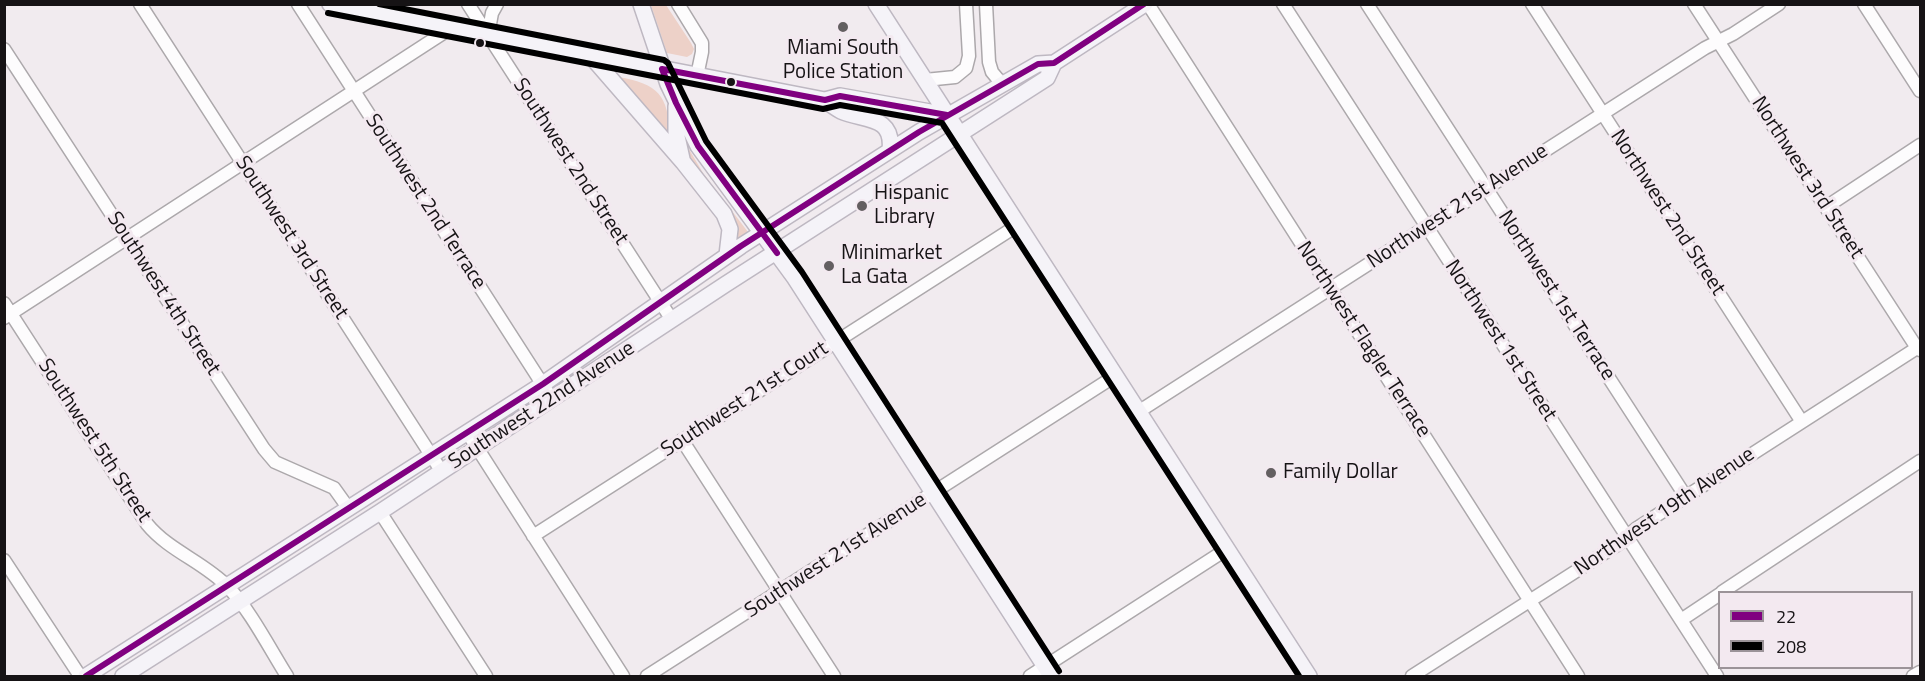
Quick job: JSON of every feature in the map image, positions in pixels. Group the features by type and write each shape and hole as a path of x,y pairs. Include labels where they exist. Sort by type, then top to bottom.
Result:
{"main road":[{"path":"330,4 825,100 840,110 876,121 884,126 889,134 890,150"},
{"path":"641,4 662,69 676,103 706,158 777,253 1048,671"},
{"path":"876,4 1309,676"},
{"path":"1054,63 1146,4"},
{"path":"590,55 718,206 728,221 730,239 727,255"},
{"name":"Southwest 22nd Avenue","path":"86,676 543,384 727,255 890,150 1038,63 1054,63 1047,78 672,320 478,449 123,676"},
{"path":"825,100 840,96 948,115"},
{"path":"676,103 677,141 683,162"}],"street":[{"name":"Southwest 3rd Street","path":"140,4 442,472"},
{"name":"Southwest 2nd Terrace","path":"298,4 552,399"},
{"name":"Southwest 2nd Street","path":"468,4 672,320"},
{"path":"488,35 492,13 497,4"},
{"path":"678,4 702,43 697,76"},
{"path":"925,80 955,76 966,68 969,56 966,4"},
{"path":"986,4 989,62 992,72 1002,84"},
{"name":"Northwest Flagler Terrace","path":"1146,4 1578,676"},
{"name":"Northwest 1st Street","path":"1283,4 1717,676"},
{"name":"Northwest 1st Terrace","path":"1367,4 1686,497"},
{"name":"Northwest 2nd Street","path":"1532,4 1802,422"},
{"name":"Northwest 3rd Street","path":"1694,4 1919,349"},
{"name":"Northwest 21st Avenue","path":"1138,412 1779,4"},
{"path":"1864,4 1920,91"},
{"path":"7,311 127,239 451,28"},
{"name":"Southwest 4th Street","path":"4,49 270,457 334,488 349,509"},
{"path":"1826,207 1920,145"},
{"name":"Southwest 21st Court","path":"532,536 1018,225"},
{"name":"Southwest 5th Street","path":"7,311 147,524 163,540 228,587 288,676"},
{"name":"Northwest 19th Avenue","path":"1412,676 1530,601 1637,528 1919,349"},
{"name":"Southwest 21st Avenue","path":"647,676 1115,376"},
{"path":"467,432 623,676"},
{"path":"682,440 834,676"},
{"path":"1724,591 1920,461"},
{"path":"380,512 486,676"},
{"path":"1029,676 1048,671 1227,549"},
{"path":"4,560 80,676"},
{"path":"1681,620 1718,595"},
{"path":"1913,676 1920,672"}],"shaded area":[{"path":"651,5 666,5 691,43 694,49 692,54 687,57 667,53"},
{"path":"618,77 643,83 659,94 667,110 670,136"},
{"path":"683,139 703,173 748,232 736,241 688,157"}],"transit line":[{"path":"379,4 664,60 668,63 706,141 802,272 1059,671"},
{"name":"22","path":"86,676 543,384 741,246 919,132 1038,64 1054,63 1144,4"},
{"name":"208","path":"328,13 823,109 840,105 942,123 1299,676"},
{"name":"22","path":"662,69 825,100 840,96 947,115"},
{"name":"22","path":"662,69 698,146 777,253"}],"place":[{"name":"Miami South Police Station","path":"843,27"},
{"name":"Hispanic Library","path":"862,206"},
{"name":"Minimarket La Gata","path":"829,266"},
{"name":"Family Dollar","path":"1271,473"}]}
